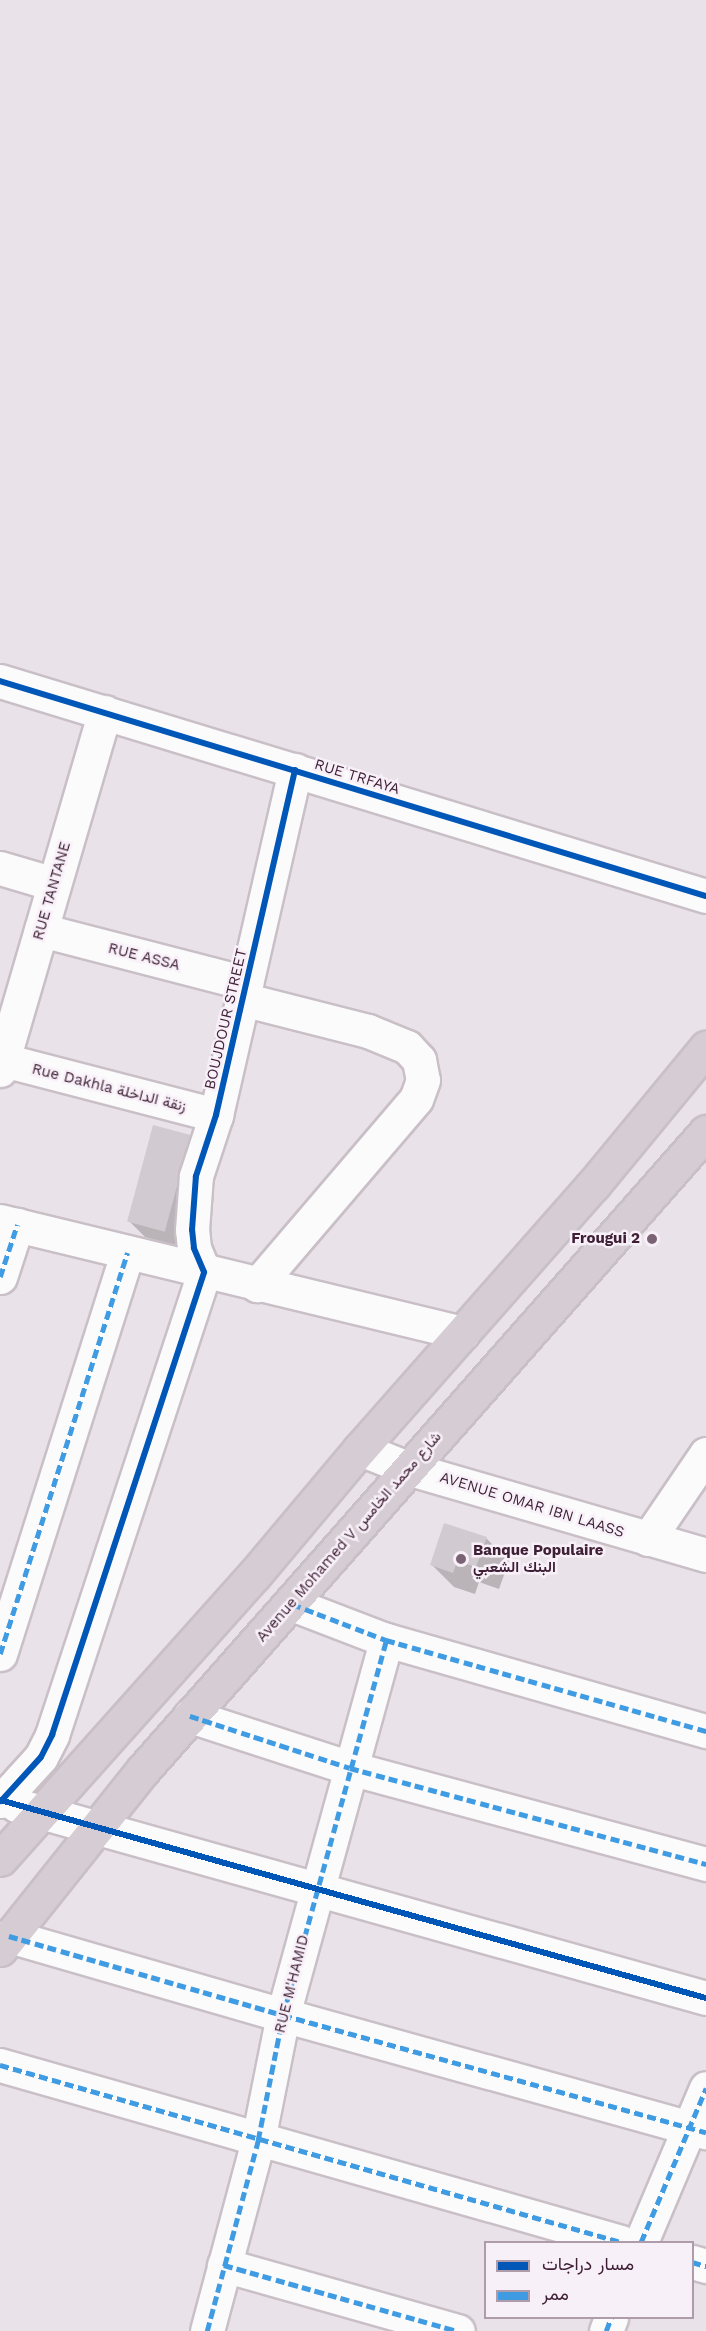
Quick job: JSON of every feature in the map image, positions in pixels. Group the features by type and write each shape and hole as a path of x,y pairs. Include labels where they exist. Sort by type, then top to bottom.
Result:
{"main road":[{"path":"0,1859 255,1574 360,1449 593,1185 706,1048"},
{"name":"Avenue Mohamed V شارع محمد الخامس","path":"5,1943 190,1716 410,1469 615,1232 706,1132"}],"street":[{"name":"RUE TRFAYA","path":"0,681 706,896"},
{"name":"RUE TANTANE","path":"1,1065 105,712"},
{"name":"BOUJDOUR STREET","path":"204,1272 194,1248 191,1213 196,1176 216,1115 296,770"},
{"path":"0,868 54,884"},
{"name":"RUE ASSA","path":"41,930 368,1031 407,1047 419,1060 423,1080 416,1099 257,1285"},
{"name":"Rue Dakhla زنقة الداخلة","path":"1,1065 216,1115"},
{"path":"0,1277 8,1223 463,1333"},
{"path":"0,1654 127,1253"},
{"path":"204,1272 52,1735 40,1757 0,1800 706,1998"},
{"name":"AVENUE OMAR IBN LAASS","path":"360,1449 410,1469 706,1555"},
{"path":"648,1539 706,1454"},
{"path":"291,1604 386,1640 706,1731"},
{"name":"RUE M'HAMID","path":"207,2331 258,2140 283,2015 386,1640"},
{"path":"190,1716 350,1768 706,1864"},
{"path":"5,1943 283,2015 698,2130"},
{"path":"0,2065 617,2241"},
{"path":"642,2241 698,2130 706,2088"},
{"path":"224,2265 458,2331"}],"building":[{"path":"153,1125 191,1135 165,1232 127,1222"},
{"path":"444,1523 487,1537 476,1567 457,1561 453,1573 430,1565"}],"marked path":[{"path":"0,1277 17,1225"},
{"path":"0,1654 127,1253"},
{"path":"292,1604 386,1640 706,1731"},
{"path":"207,2331 258,2140 283,2015 386,1640"},
{"path":"190,1716 350,1768 706,1864"},
{"path":"9,1936 283,2015 706,2132"},
{"path":"0,2065 617,2241"},
{"path":"641,2241 706,2088"},
{"path":"694,2263 706,2266"},
{"path":"224,2265 458,2331"},
{"path":"606,2331 611,2319"}],"cycle path":[{"path":"0,681 706,896"},
{"path":"1,1801 41,1757 52,1735 204,1272 194,1248 192,1230 196,1176 216,1115 295,770"},
{"path":"0,1800 706,1998"}],"place":[{"name":"Frougui 2","path":"652,1239"},
{"name":"Banque Populaire البنك الشعبي","path":"461,1559"}]}
